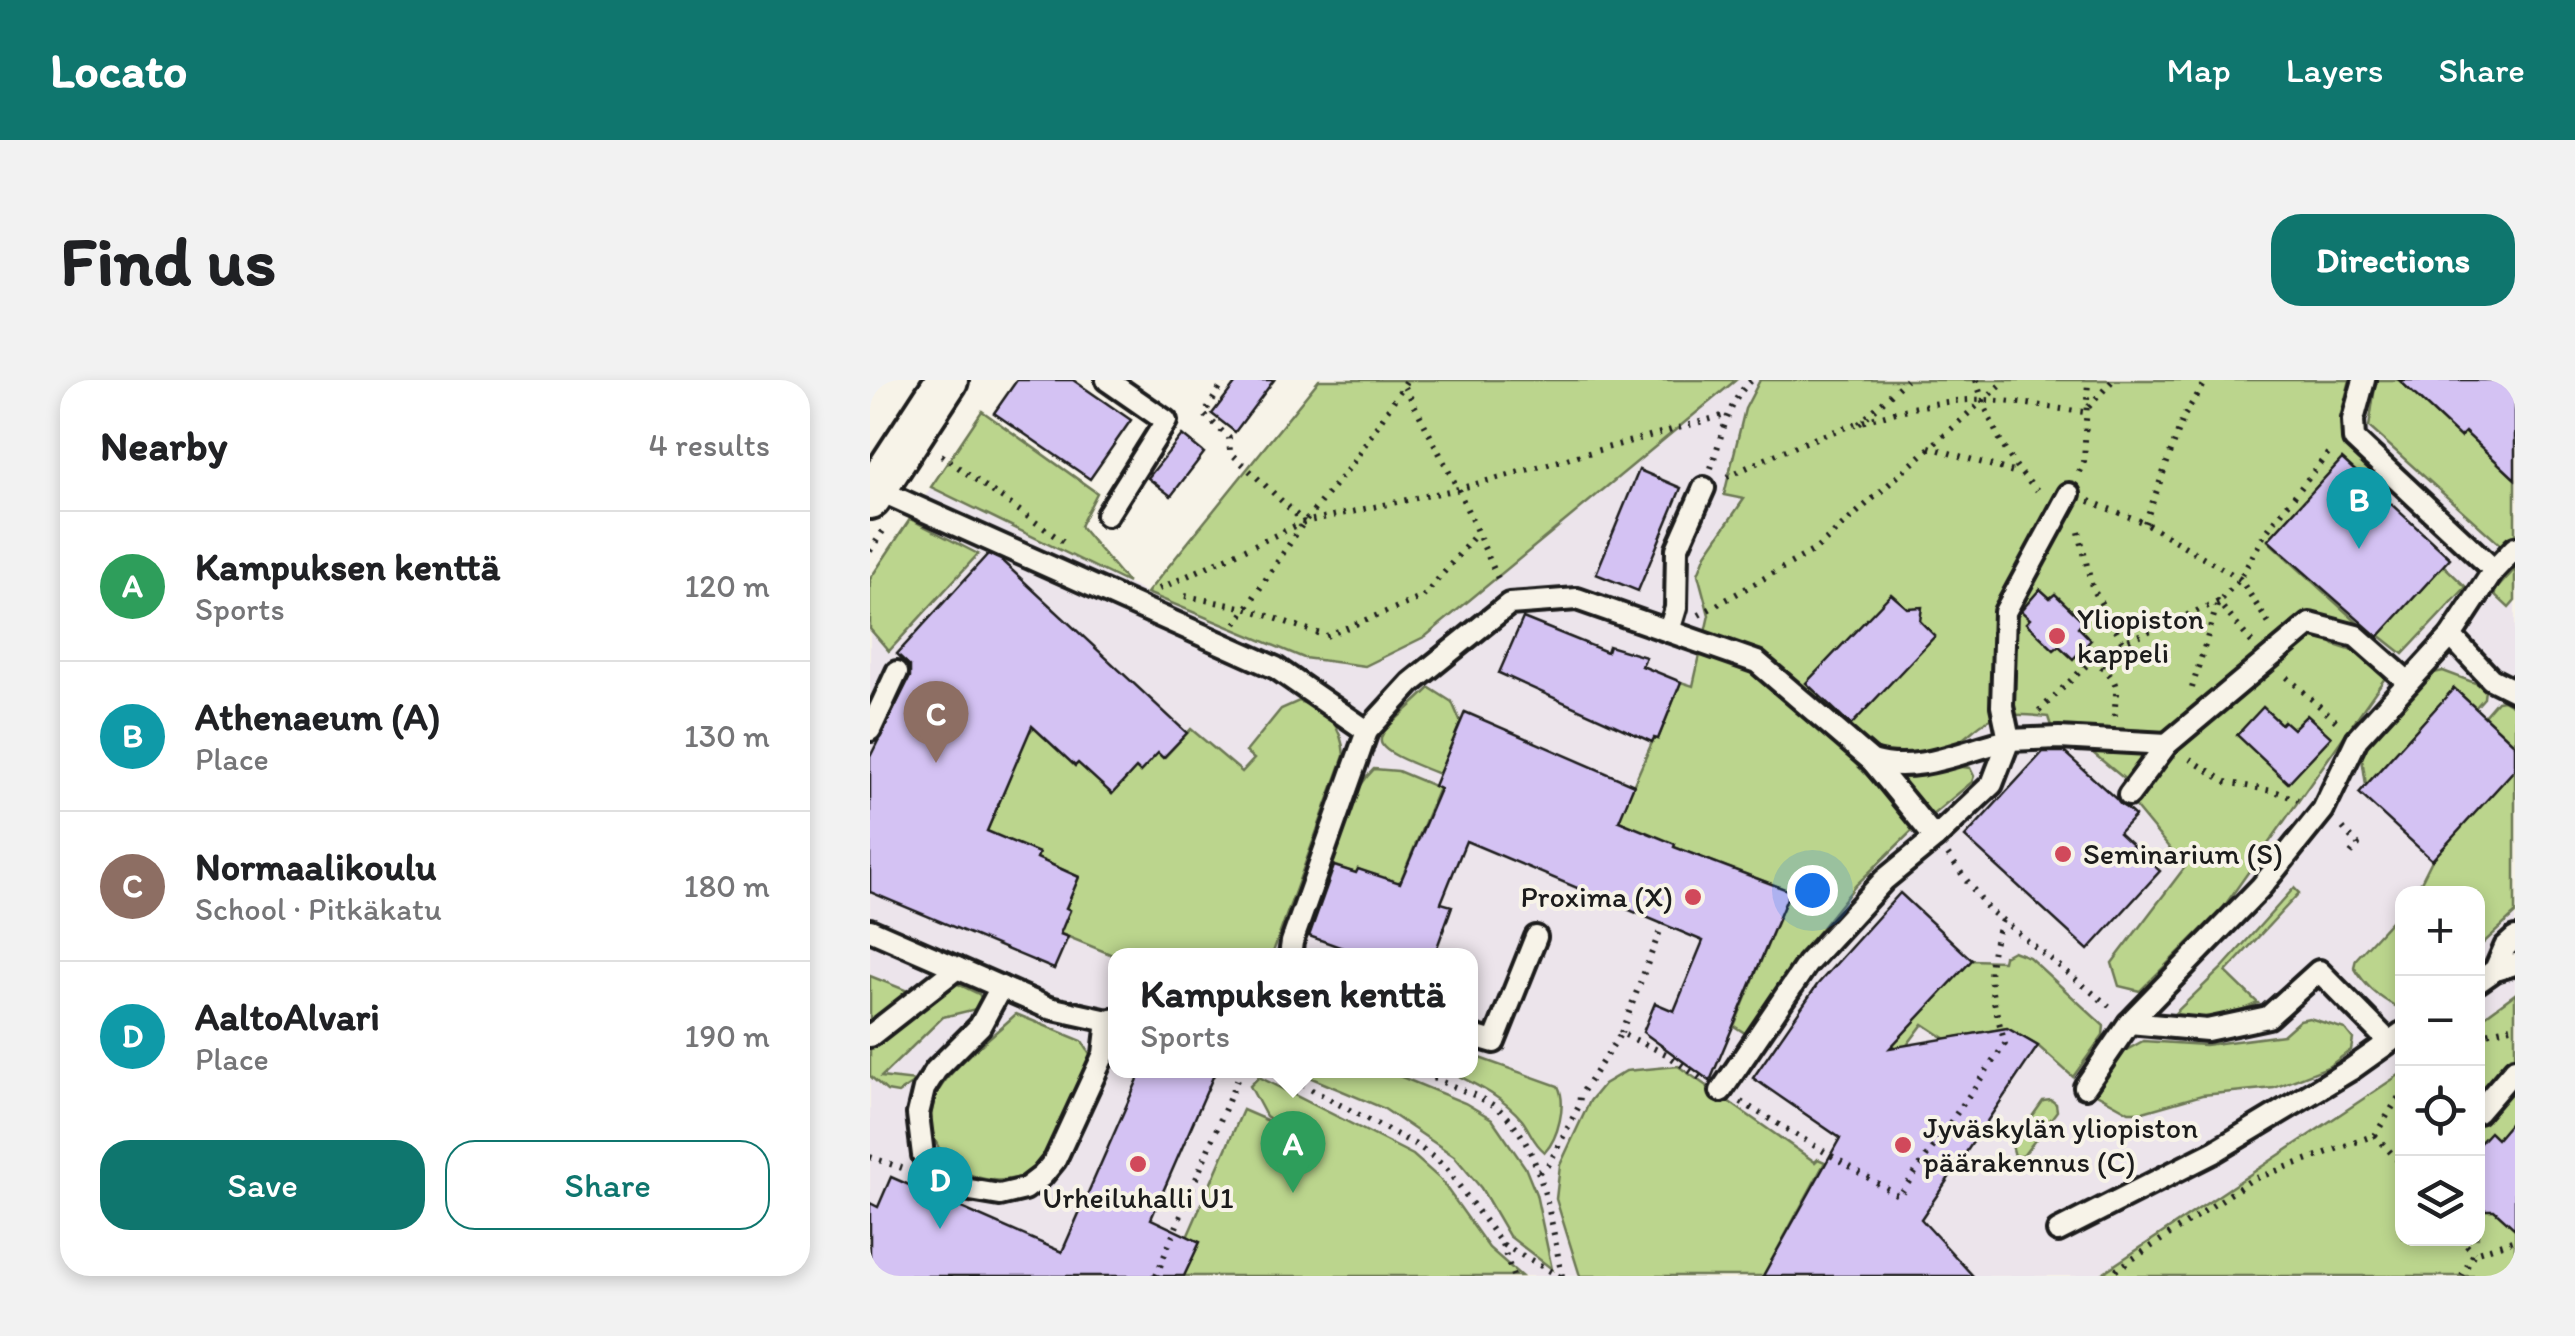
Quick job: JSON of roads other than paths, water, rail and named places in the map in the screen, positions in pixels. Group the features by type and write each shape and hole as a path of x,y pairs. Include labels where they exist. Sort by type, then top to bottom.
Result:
{"street":[{"path":"873,494 948,380"}],"lane":[{"path":"1107,380 1166,422 1107,515"},
{"path":"2364,380 2354,420 2354,439 2494,570"},
{"path":"1670,631 1676,608 1677,549 1704,488"},
{"path":"873,494 1276,668 1367,731"},
{"path":"1721,1091 1807,964 1884,880 1992,784 2009,740 2002,706 2006,612 2069,494"},
{"path":"2085,1088 2130,1023 2262,887 2323,810 2357,740 2406,681 2451,636 2494,570 2515,548"},
{"path":"1291,948 1367,731 1411,683 1510,604 1577,599 1757,662 1872,760 1935,838"},
{"path":"2129,795 2160,743 2310,624 2356,636 2406,681"},
{"path":"2451,636 2491,679 2515,691"},
{"path":"870,730 898,672"},
{"path":"1872,760 1886,765 1926,764 1970,748 2009,740 2060,738 2160,743"},
{"path":"870,930 1050,1008 1108,1019"},
{"path":"1478,1037 1494,1042 1536,937"},
{"path":"2496,972 2505,947 2515,938"},
{"path":"870,1036 957,968"},
{"path":"2130,1023 2207,1030 2268,1017 2319,971 2395,1036"},
{"path":"1001,987 980,1026 936,1070 924,1089 918,1114 923,1155 932,1178 946,1186 1000,1195 1025,1188 1042,1176 1055,1160 1104,1054 1108,1037"},
{"path":"2058,1232 2214,1152 2350,1070 2395,1038"},
{"path":"2485,1104 2515,1069"}],"place":[{"name":"Athenaeum (A)","path":"2359,549"},
{"name":"Yliopiston kappeli","path":"2057,636"},
{"name":"Normaalikoulu","path":"936,763"},
{"name":"Seminarium (S)","path":"2063,854"},
{"name":"Proxima (X)","path":"1693,897"},
{"name":"Jyväskylän yliopiston päärakennus (C)","path":"1903,1145"},
{"name":"Urheiluhalli U1","path":"1138,1164"},
{"name":"Kampuksen kenttä","path":"1293,1193"},
{"name":"AaltoAlvari","path":"940,1229"}]}
